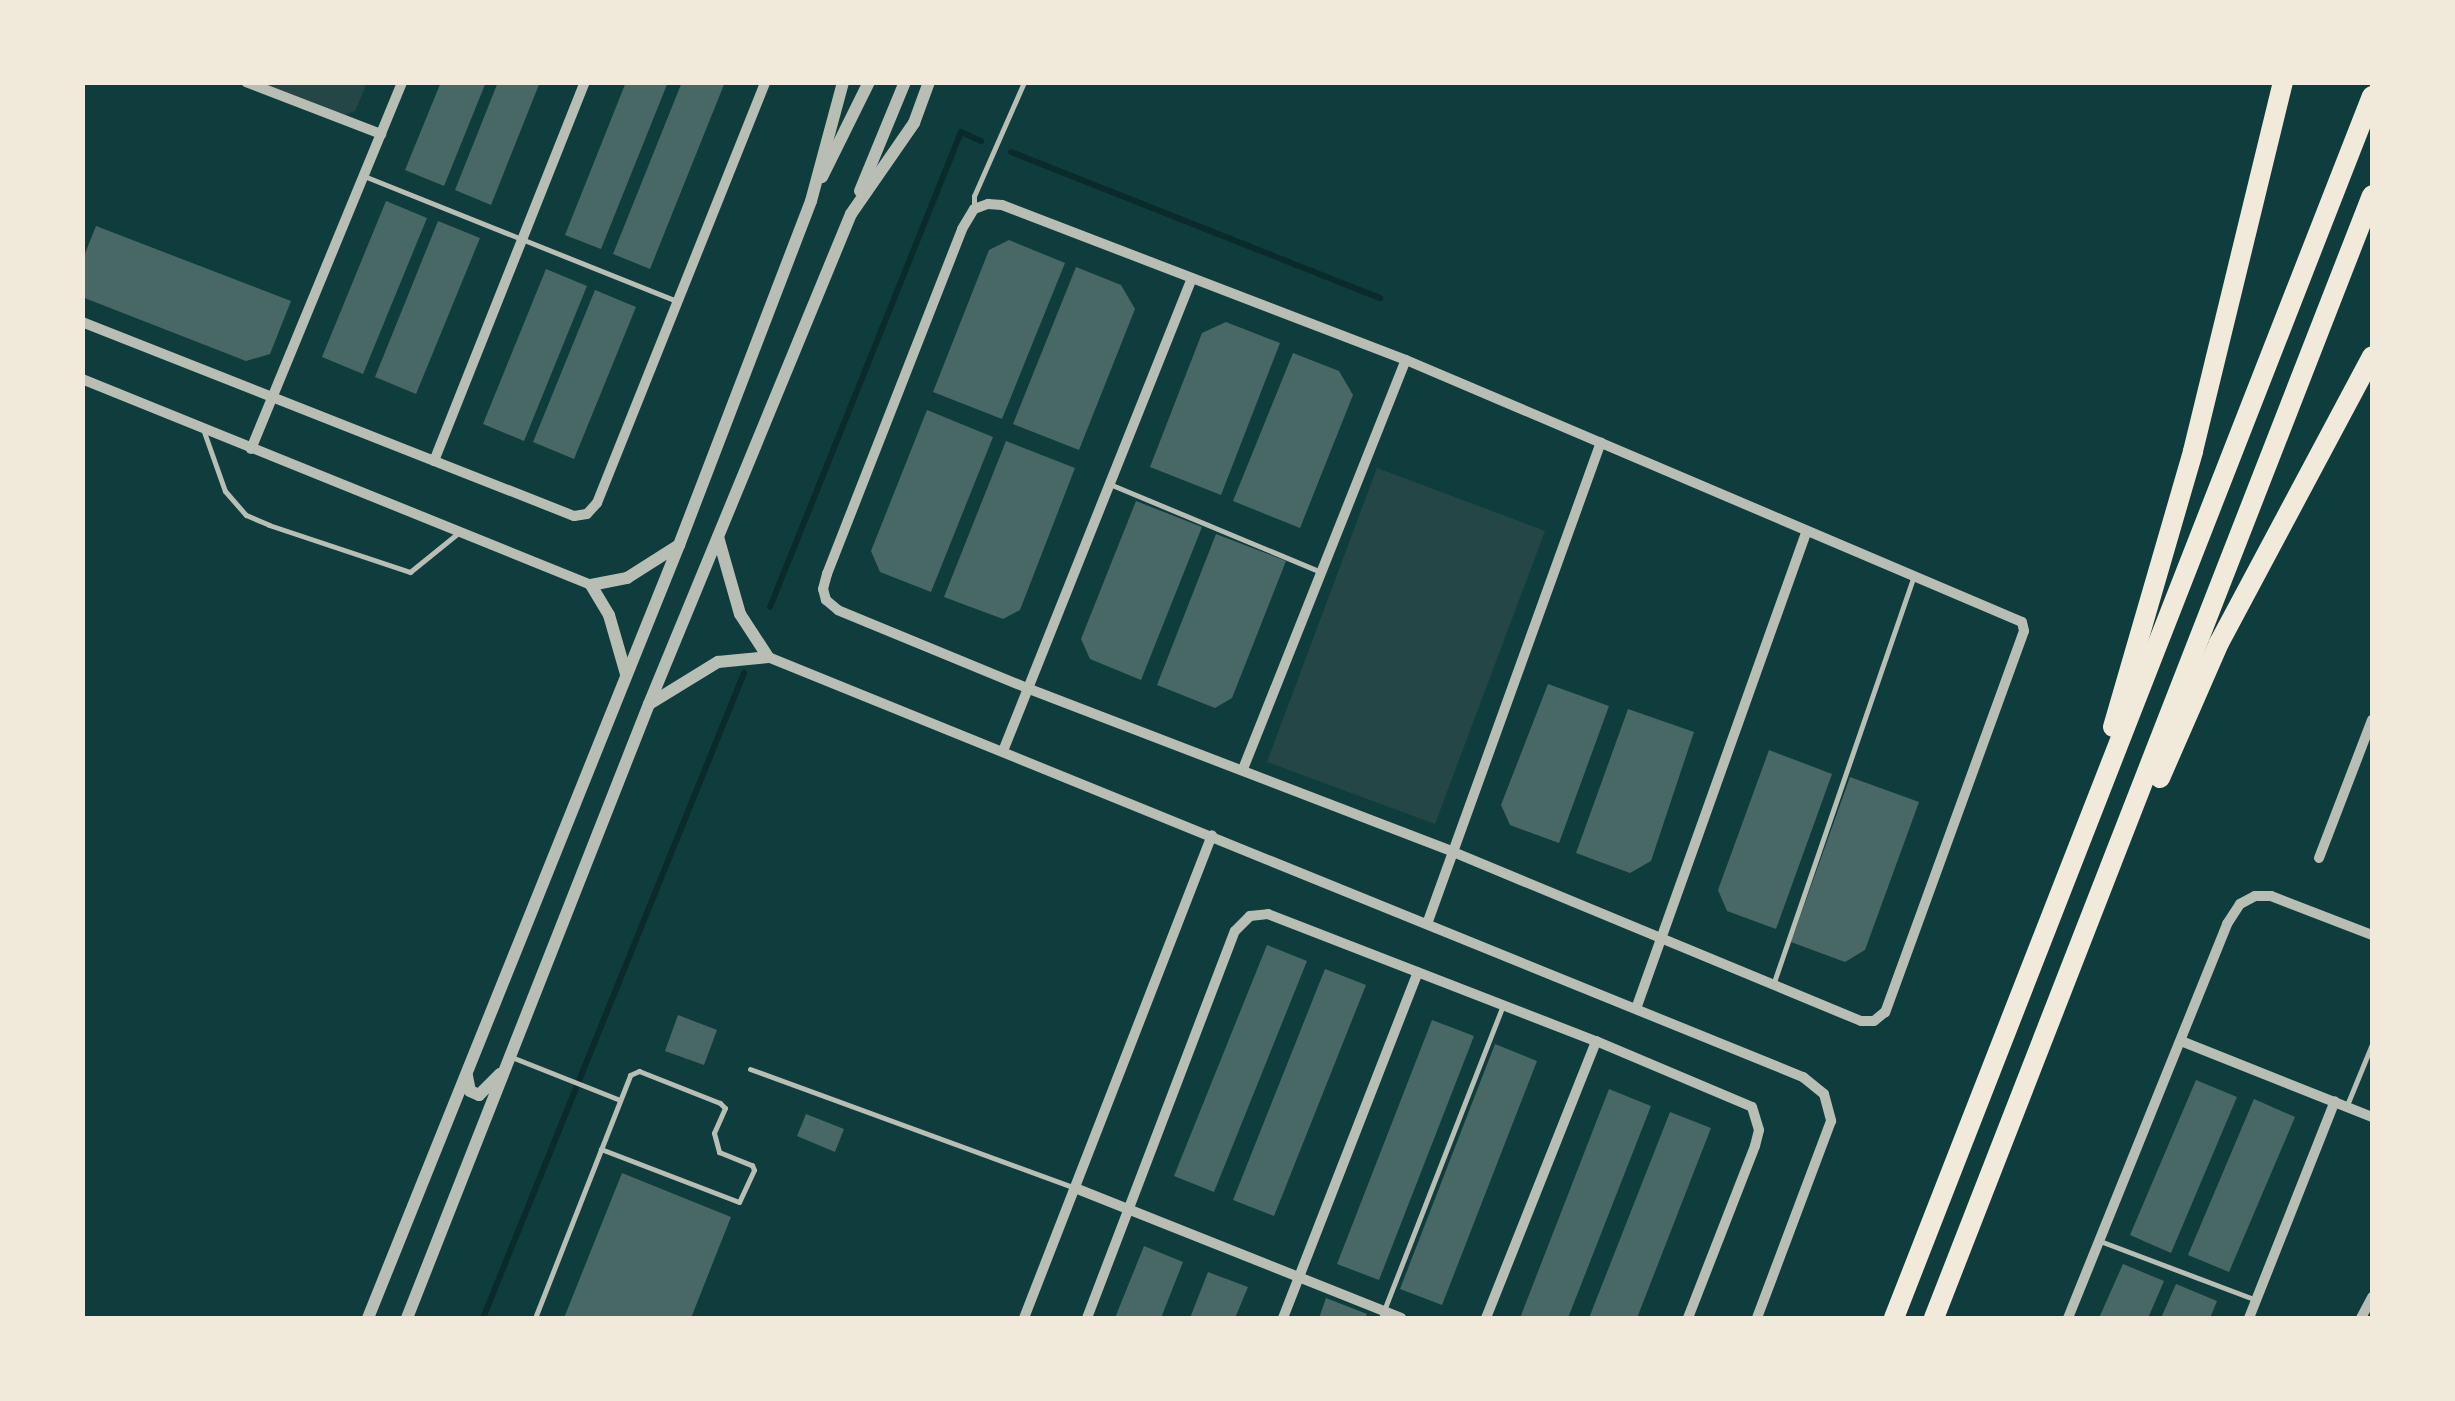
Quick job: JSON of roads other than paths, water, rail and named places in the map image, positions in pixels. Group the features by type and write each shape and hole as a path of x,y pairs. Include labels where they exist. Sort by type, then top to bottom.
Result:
{"highway":[{"path":"2087,826 2194,451 2284,82"},
{"path":"1894,1318 2372,96"},
{"path":"1934,1318 2372,195"},
{"path":"2038,1055 2219,643 2372,356"}],"street":[{"path":"246,82 381,134"},
{"path":"251,449 402,82"},
{"path":"434,461 585,82"},
{"path":"82,322 574,516 587,514 597,502 765,82"},
{"path":"812,198 843,82"},
{"path":"368,1318 679,545 812,198 869,82"},
{"path":"407,1318 649,704 905,82"},
{"path":"851,214 914,123 929,82"},
{"path":"1002,204 1192,278 1406,360 1806,533 2014,617 2024,631 1885,1012 1868,1023 1454,852 1027,688 838,610 826,600 823,589 962,229 974,209 1002,204"},
{"path":"1002,752 1192,278"},
{"path":"1242,769 1406,360"},
{"path":"82,378 591,585 627,578 679,545"},
{"path":"1427,924 1601,442"},
{"path":"1637,1006 1806,533"},
{"path":"718,535 740,614 768,657"},
{"path":"591,585 609,615 627,676"},
{"path":"649,704 718,662 768,657 1637,1006 1803,1077 1824,1094 1830,1122 1757,1318"},
{"path":"2319,858 2369,739 2372,720"},
{"path":"1024,1318 1212,835"},
{"path":"2068,1318 2227,924 2240,904 2255,896 2271,896 2372,935"},
{"path":"1086,1318 1235,932 1250,916 1268,914 1596,1041 1752,1107 1758,1117 1755,1146 1688,1318"},
{"path":"1283,1318 1418,972"},
{"path":"2180,1040 2372,1116"},
{"path":"1486,1318 1596,1041"},
{"path":"467,1073 470,1091 479,1094 492,1086 511,1058"},
{"path":"2248,1318 2335,1101"},
{"path":"1075,1188 1299,1277 1382,1315 1401,1318"},
{"path":"2361,1318 2372,1297"}],"lane":[{"path":"974,209 974,196 1024,82"},
{"path":"364,176 678,301"},
{"path":"203,430 225,491 236,506 269,525 408,572 424,564 459,532"},
{"path":"1109,484 1321,572"},
{"path":"1774,982 1913,577"},
{"path":"1382,1315 1502,1005"},
{"path":"2346,1106 2372,1044"},
{"path":"511,1058 620,1100"},
{"path":"750,1069 1075,1188"},
{"path":"535,1318 620,1100 630,1075 639,1071 720,1103 724,1108 714,1133 718,1152 752,1166 749,1184 739,1202 601,1149"},
{"path":"2100,1241 2256,1300"}],"waterway":[{"path":"770,607 961,132 981,141"},
{"path":"1011,152 1380,298"},
{"path":"483,1318 744,673"}]}
